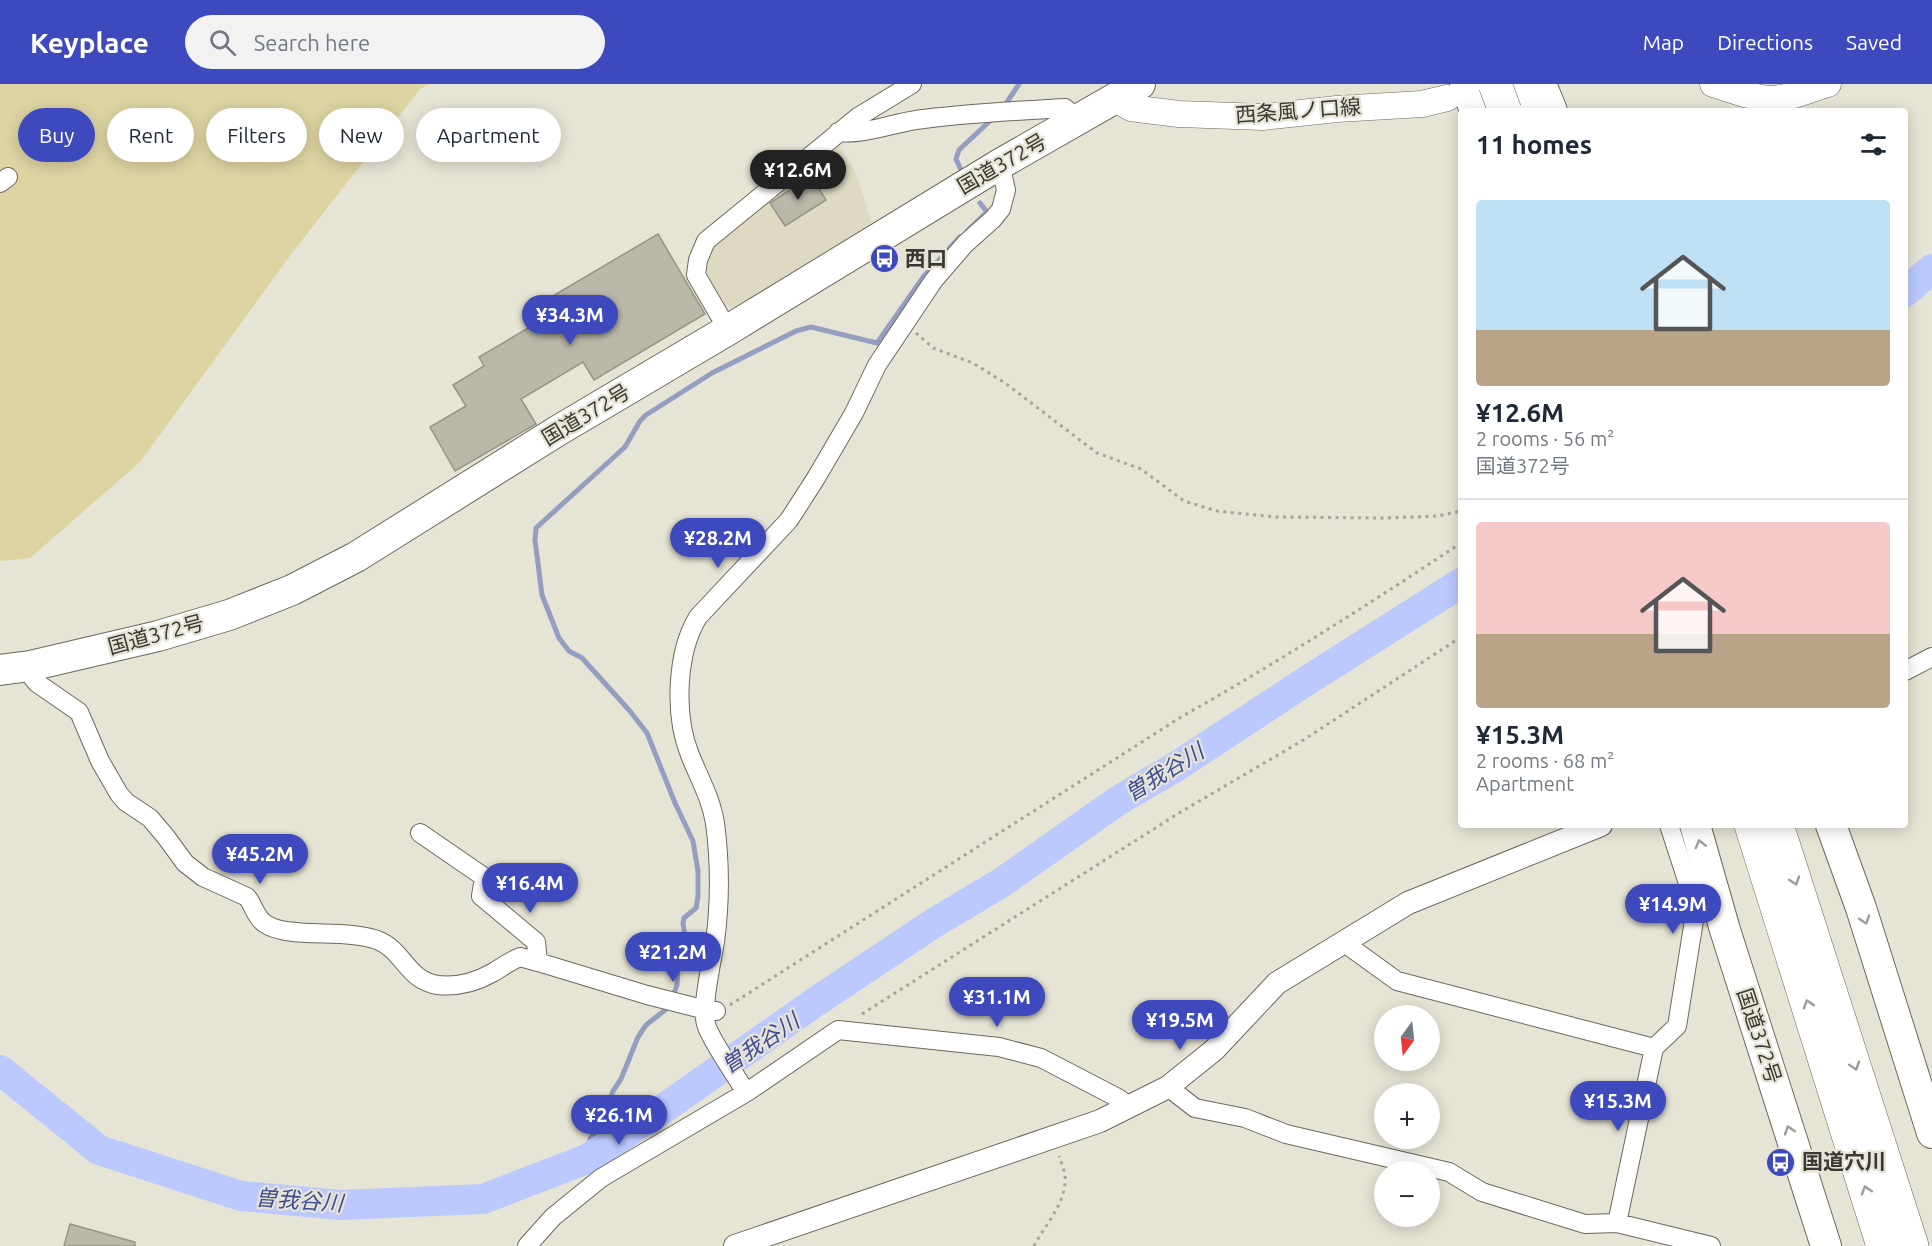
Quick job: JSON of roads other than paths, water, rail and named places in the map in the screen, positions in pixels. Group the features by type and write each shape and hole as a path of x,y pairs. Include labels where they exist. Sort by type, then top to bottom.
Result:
{"highway":[{"name":"国道372号","path":"0,670 30,666 158,636 229,615 292,590 356,557 559,430 1000,164 1079,120 1124,89"},
{"name":"国道372号","path":"1696,828 1725,930 1826,1246"},
{"path":"1753,828 1883,1246"},
{"path":"1778,828 1912,1246"},
{"path":"1832,828 1861,908 1932,1133"}],"main road":[{"path":"1713,84 1769,99 1782,98 1828,84"},
{"name":"西条風ノ口線","path":"1124,89 1131,108 1179,114 1241,117 1504,96"}],"street":[{"path":"728,330 696,275 698,260 706,241 838,132 912,84"},
{"path":"838,132 872,129 915,120 1065,108 1079,120"},
{"path":"743,1088 706,1014 716,925 717,846 711,804 690,756 681,724 681,678 688,635 698,617 789,520 858,404 877,365 905,322 941,271 965,244 1002,209 1006,189 1000,164"},
{"path":"1908,669 1932,657"},
{"path":"30,666 32,677 37,683 80,712 100,761 126,802 150,818 192,870 214,883 243,894 247,897 255,914 266,924 280,930 344,933 376,939 392,949 418,978 437,985 469,982 520,957 706,1014"},
{"path":"735,1246 1052,1138 1100,1121 1130,1107 1168,1087 1214,1050 1277,983 1343,942 1408,903 1594,828"},
{"path":"1617,1223 1654,1048 1677,1026 1696,908 1670,828"},
{"path":"420,833 484,877 481,896 536,942 538,962"},
{"path":"1343,942 1397,981 1654,1048"},
{"path":"527,1246 553,1217 601,1178 837,1029 999,1047 1030,1055 1041,1058 1099,1088 1130,1107"},
{"path":"1168,1087 1195,1108 1245,1118 1286,1134 1449,1172 1482,1192 1586,1224 1617,1223 1711,1246"}],"waterway":[{"path":"1005,105 1019,84"},
{"path":"962,172 956,159 959,150 993,118"},
{"path":"967,231 987,212 980,203"},
{"path":"587,1159 590,1139 601,1124 613,1091 621,1079 638,1037 646,1025 669,1007 677,985 678,961 685,936 684,918 696,908 698,871 693,841 647,733 582,658 569,651 559,638 542,595 535,540 536,528 625,447 646,415 712,373 796,331 811,327 877,343 924,276 960,237"},
{"name":"曽我谷川","path":"1908,289 1932,269"},
{"name":"曽我谷川","path":"0,1070 99,1150 241,1196 341,1205 483,1199 587,1159 663,1109 814,1003 934,923 1001,883 1119,800 1177,766 1458,585"}],"place":[{"name":"西口","path":"884,259"},
{"name":"国道穴川","path":"1781,1162"}]}
